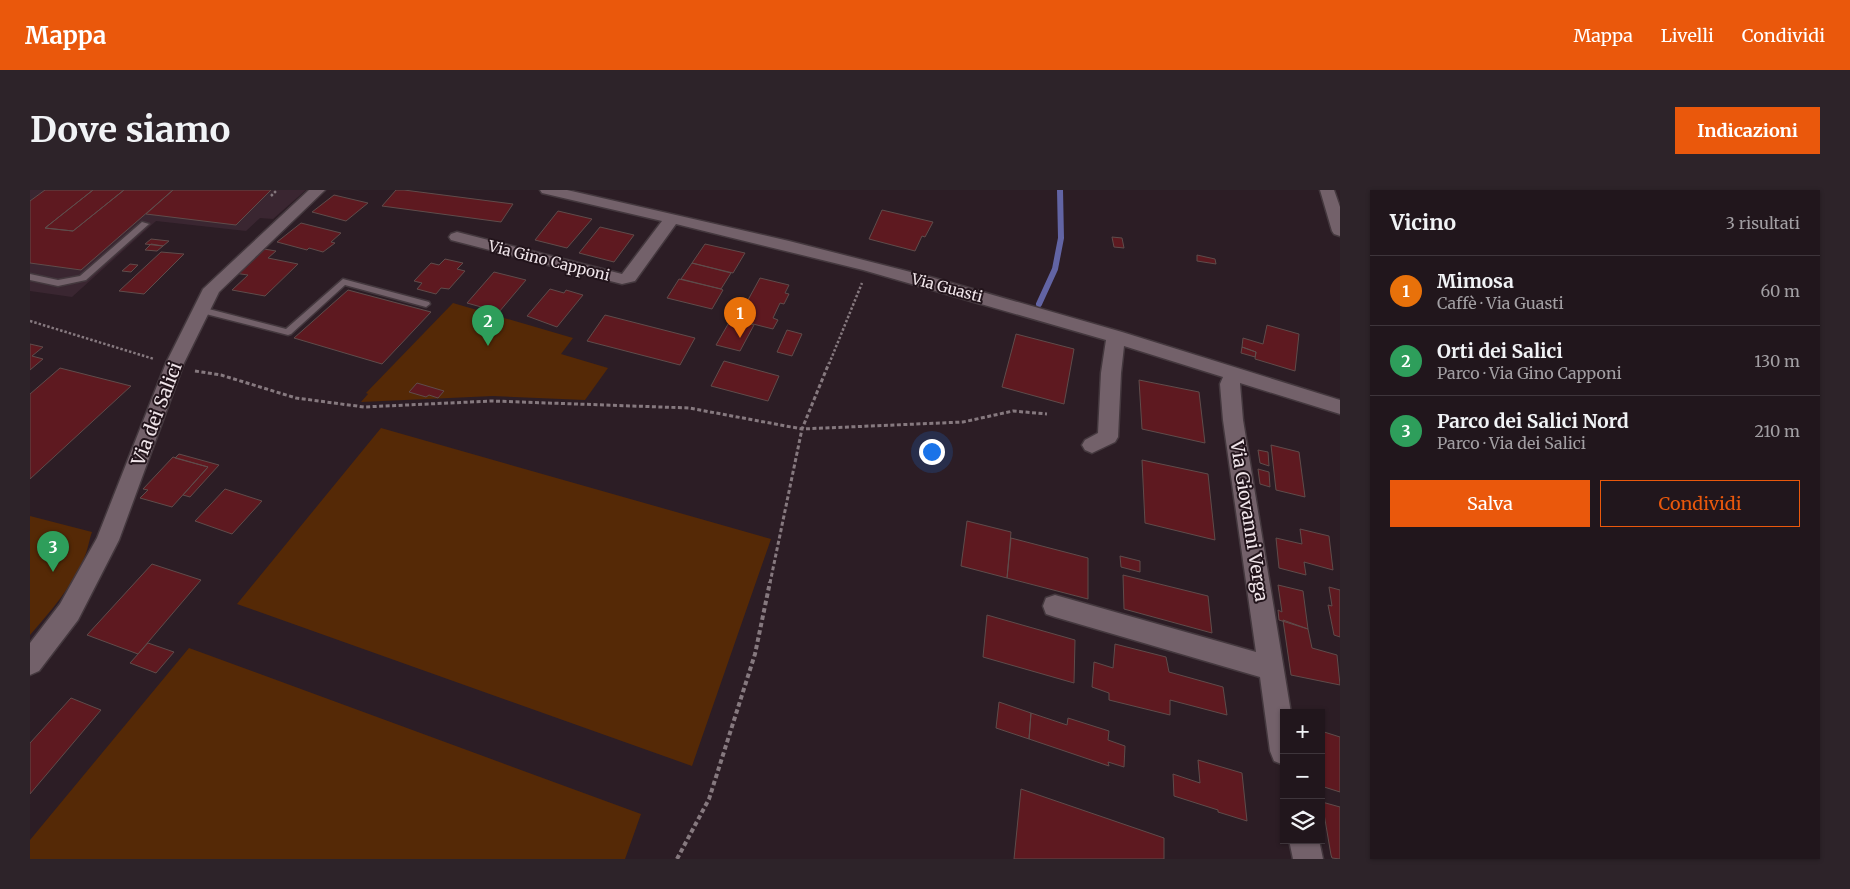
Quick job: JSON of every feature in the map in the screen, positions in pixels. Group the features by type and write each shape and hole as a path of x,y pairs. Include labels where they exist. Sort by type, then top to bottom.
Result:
{"street":[{"name":"Via dei Salici","path":"30,663 69,612 108,540 167,362 201,310 212,289 318,190"},
{"name":"Via Guasti","path":"547,190 869,266 1116,336 1340,407"},
{"path":"1333,200 1340,231"},
{"name":"Via Gino Capponi","path":"457,237 622,279 630,277 672,218"},
{"path":"1092,445 1108,437 1111,373 1116,336"},
{"name":"Via Giovanni Verga","path":"1233,374 1230,384 1233,420 1280,725"},
{"path":"1055,606 1271,668"},
{"path":"1305,844 1308,859"}],"lane":[{"path":"30,277 58,283 83,278 145,224"},
{"path":"201,310 288,332 343,282 426,304"}],"path":[{"path":"271,196 277,190"},
{"path":"678,859 709,799 755,654 802,428 869,266"},
{"path":"30,321 189,370 221,374 296,398 331,404 391,407 492,401 689,408 802,428 963,422 1013,411 1047,414"}],"shaded area":[{"path":"30,190 306,190 273,219 260,218 246,231 156,221 72,297 30,291"},
{"path":"453,303 573,338 561,354 608,368 585,400 493,396 361,402 368,394 366,393"},
{"path":"381,428 771,539 692,766 237,604"},
{"path":"30,516 92,532 79,569 67,589 30,635"},
{"path":"189,648 641,814 625,859 30,859 30,840"}],"building":[{"path":"45,190 93,190 45,228 73,231 124,190 173,190 81,270 30,263 30,201"},
{"path":"93,190 124,190 73,231 45,228"},
{"path":"173,190 271,190 236,225 146,214"},
{"path":"396,190 513,204 501,222 382,206"},
{"path":"334,195 368,203 346,221 312,212"},
{"path":"882,210 933,222 925,237 922,236 915,251 869,239"},
{"path":"558,211 592,219 567,248 535,240"},
{"path":"301,223 341,233 331,242 335,243 323,252 277,242"},
{"path":"600,227 634,235 614,262 579,253"},
{"path":"1112,237 1122,238 1124,248 1114,247"},
{"path":"151,239 169,241 163,246 145,244"},
{"path":"151,244 163,246 157,251 145,250"},
{"path":"705,244 745,253 733,273 692,263"},
{"path":"264,249 276,251 268,258 298,264 265,296 232,290 248,275 234,273"},
{"path":"161,252 184,254 144,294 119,291"},
{"path":"1197,255 1215,259 1216,264 1197,261"},
{"path":"445,259 463,263 457,269 465,271 449,289 441,288 436,294 417,289 422,283 414,281 431,263 439,265"},
{"path":"692,263 731,273 721,289 681,279"},
{"path":"130,264 138,265 131,272 122,271"},
{"path":"494,272 526,280 499,312 467,303"},
{"path":"760,278 789,285 785,293 789,294 784,304 780,303 773,318 778,320 773,329 737,320"},
{"path":"679,279 723,290 712,309 667,298"},
{"path":"550,289 564,293 566,290 583,295 557,327 527,316"},
{"path":"348,290 431,312 382,364 294,338"},
{"path":"605,315 695,338 680,365 587,341"},
{"path":"731,319 754,325 740,351 716,345"},
{"path":"1267,325 1299,334 1295,371 1255,359 1256,352 1242,347 1243,338 1263,344"},
{"path":"787,330 802,334 792,356 777,352"},
{"path":"1016,334 1074,349 1064,404 1002,387"},
{"path":"30,344 43,347 32,356 43,359 30,370"},
{"path":"1242,347 1256,352 1255,357 1241,353"},
{"path":"724,361 779,376 768,401 711,386"},
{"path":"60,368 131,386 30,479 30,394"},
{"path":"1139,380 1199,392 1205,443 1142,429"},
{"path":"417,383 444,391 438,398 409,392"},
{"path":"1271,445 1299,452 1305,497 1276,490"},
{"path":"1258,450 1268,452 1269,466 1260,463"},
{"path":"179,454 219,465 190,497 183,495 208,467 175,458"},
{"path":"173,457 208,467 172,507 140,498 148,490 143,489"},
{"path":"1142,460 1208,474 1215,540 1145,523"},
{"path":"1258,469 1269,472 1270,487 1260,484"},
{"path":"225,489 262,501 232,534 195,521"},
{"path":"967,521 1011,532 1007,578 961,566"},
{"path":"1300,529 1329,536 1333,570 1304,562 1306,575 1279,568 1276,538 1302,544"},
{"path":"1011,538 1088,558 1088,599 1007,578"},
{"path":"1120,556 1140,561 1140,572 1121,567"},
{"path":"152,564 201,580 138,654 87,635"},
{"path":"1123,575 1208,596 1212,633 1124,609"},
{"path":"1278,585 1303,591 1308,629 1279,620 1278,610 1282,612"},
{"path":"1329,587 1340,590 1340,637 1334,635 1328,605 1332,606"},
{"path":"987,615 1075,640 1074,683 983,657"},
{"path":"1283,620 1308,629 1312,648 1337,655 1340,685 1291,675"},
{"path":"148,643 174,652 156,673 130,663"},
{"path":"1115,644 1166,657 1169,672 1223,687 1227,715 1170,700 1170,715 1109,700 1109,693 1092,687 1094,662 1113,668"},
{"path":"71,698 101,710 30,794 30,743"},
{"path":"999,702 1031,713 1029,739 996,728"},
{"path":"1031,713 1067,725 1068,718 1109,731 1108,740 1125,746 1124,767 1108,762 1109,766 1029,739"},
{"path":"1325,732 1340,737 1340,792 1325,787"},
{"path":"1198,760 1242,773 1247,821 1174,796 1173,774 1200,783"},
{"path":"1021,789 1164,838 1164,859 1014,859"},
{"path":"1325,803 1340,807 1340,859 1332,858 1325,820"}],"waterway":[{"path":"1039,304 1055,269 1061,238 1060,190"}],"place":[{"name":"Mimosa","path":"740,338"},
{"name":"Orti dei Salici","path":"488,346"},
{"name":"Parco dei Salici Nord","path":"53,572"}]}
